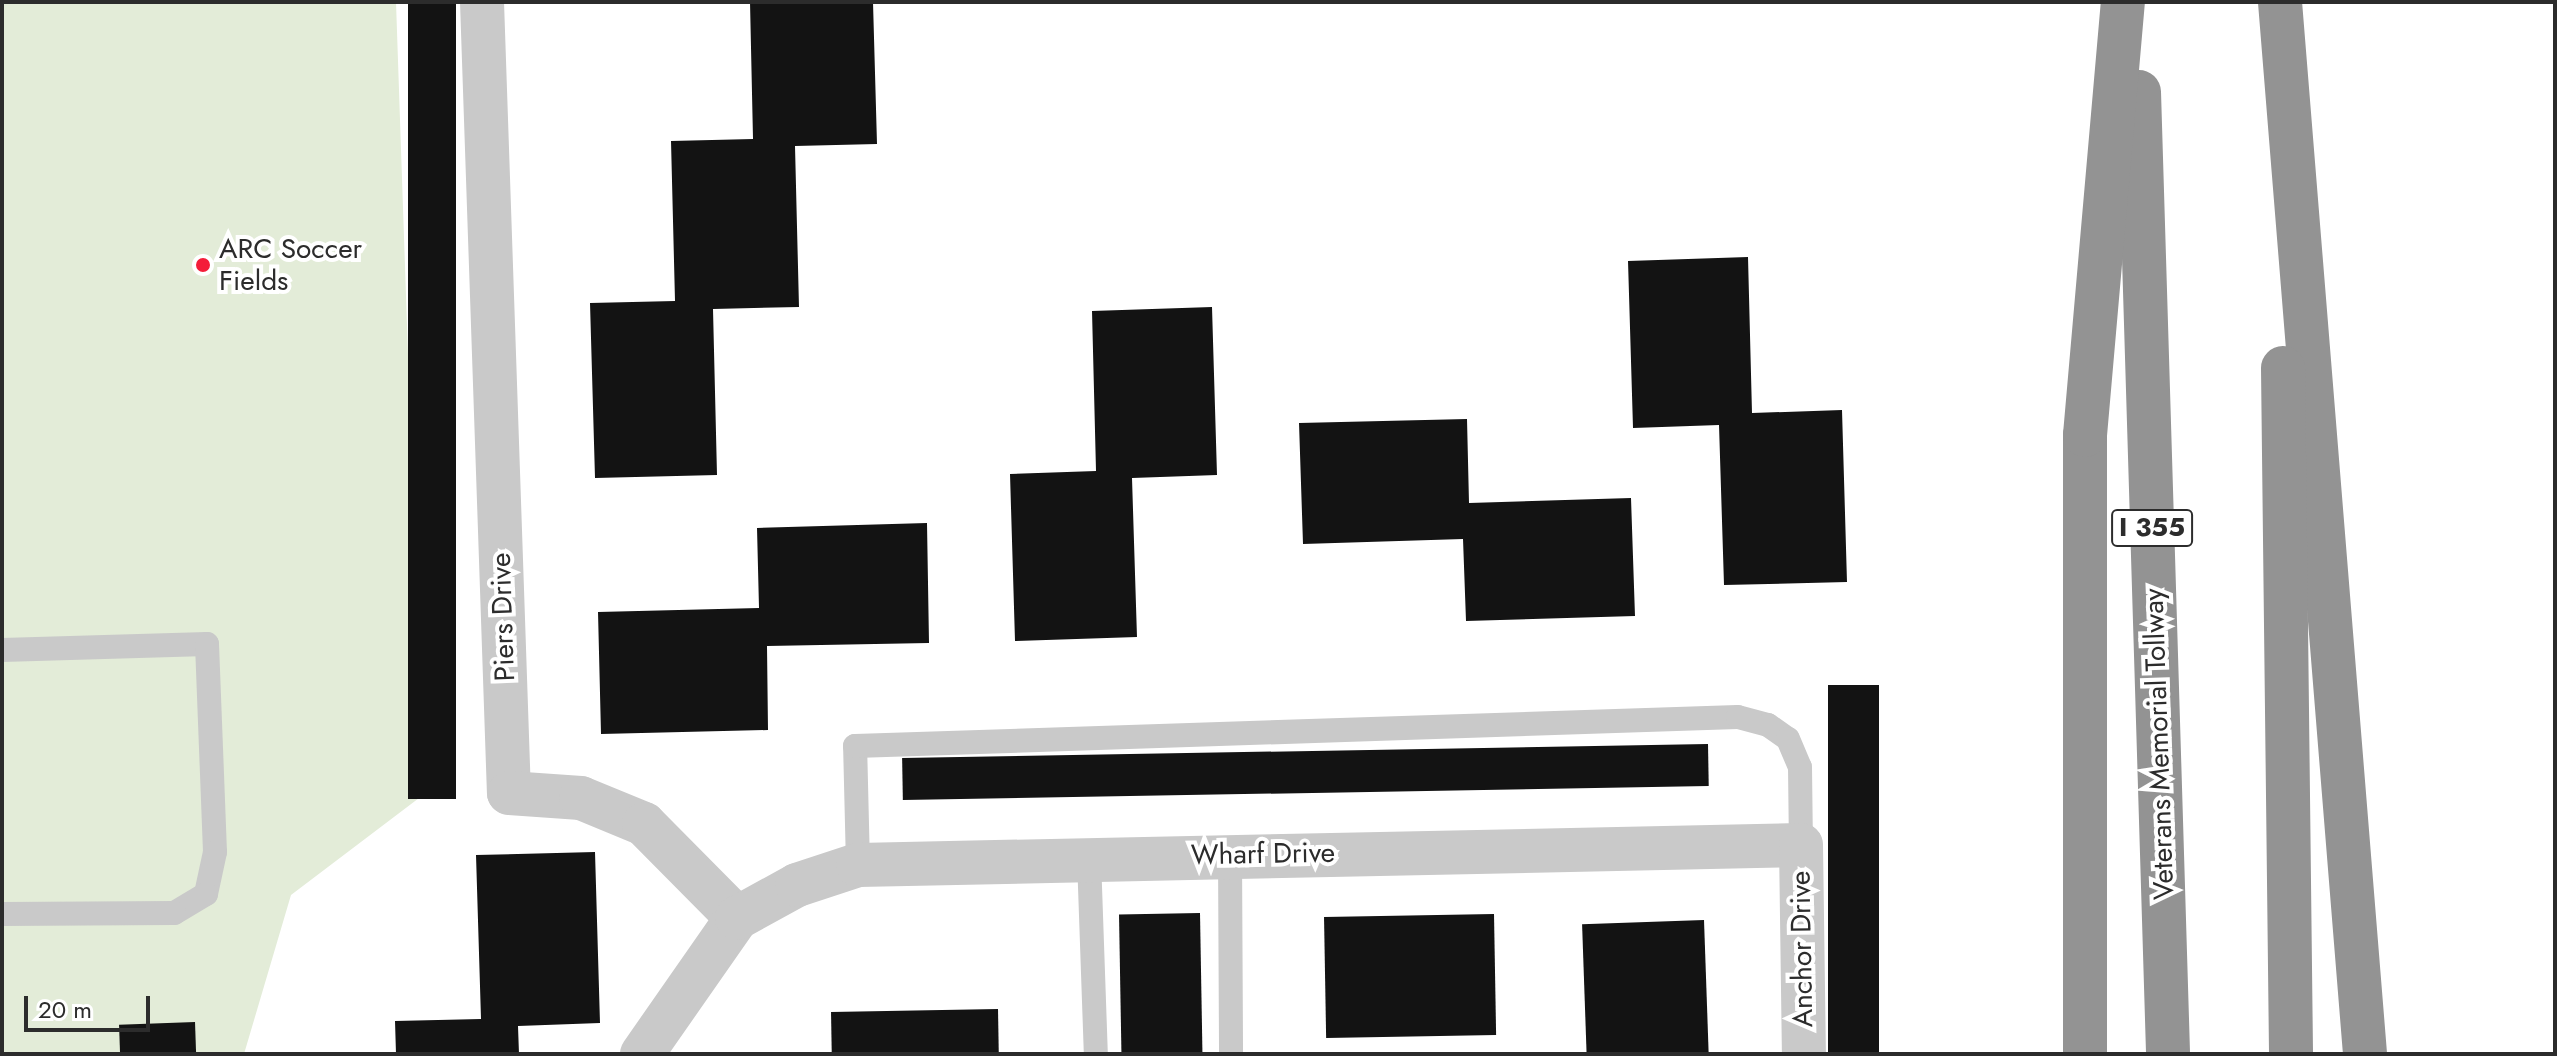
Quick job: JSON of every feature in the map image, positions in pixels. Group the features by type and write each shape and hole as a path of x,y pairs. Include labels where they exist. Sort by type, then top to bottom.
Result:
{"highway":[{"path":"2085,1054 2085,435 2123,2"},
{"name":"Veterans Memorial Tollway","path":"2136,2 2168,1054"},
{"path":"2279,2 2291,1054"},
{"path":"2279,2 2365,1054"}],"street":[{"name":"Piers Drive","path":"482,2 509,793 581,798 644,824 737,918"},
{"name":"Wharf Drive","path":"737,918 797,885 858,865 1230,854 1801,845"},
{"name":"Anchor Drive","path":"1801,845 1804,1054"},
{"path":"642,1054 737,918"}],"lane":[{"path":"2,650 207,644 215,852 206,894 174,913 2,914"},
{"path":"858,865 855,746 1738,717 1768,725 1788,739 1800,767 1801,845"},
{"path":"1230,854 1231,1054"},
{"path":"1089,858 1096,1054"}],"green space":[{"path":"2,2 396,2 423,795 291,895 244,1054 2,1054"}],"building":[{"path":"408,2 456,2 456,799 408,799"},
{"path":"750,2 873,2 877,144 795,146 799,307 713,309 717,475 595,478 590,303 675,301 671,141 753,139"},
{"path":"1748,257 1752,413 1842,410 1847,582 1724,585 1719,425 1633,428 1628,261"},
{"path":"1212,307 1217,475 1132,478 1137,637 1015,641 1010,474 1096,471 1092,311"},
{"path":"1467,419 1469,503 1631,498 1635,616 1466,621 1463,539 1303,544 1299,423"},
{"path":"927,523 929,643 767,646 768,730 601,734 598,612 759,608 757,528"},
{"path":"1828,685 1879,685 1879,1054 1828,1054"},
{"path":"1708,744 1709,786 903,800 902,758"},
{"path":"595,852 600,1023 518,1026 519,1054 396,1054 395,1021 481,1019 476,855"},
{"path":"1200,913 1202,1054 1121,1054 1119,914"},
{"path":"1494,914 1496,1035 1326,1038 1324,917"},
{"path":"1704,920 1709,1054 1587,1054 1582,924"},
{"path":"998,1009 999,1054 832,1054 831,1012"},
{"path":"195,1022 196,1054 120,1054 119,1025"}],"place":[{"name":"ARC Soccer Fields","path":"203,265"}]}
